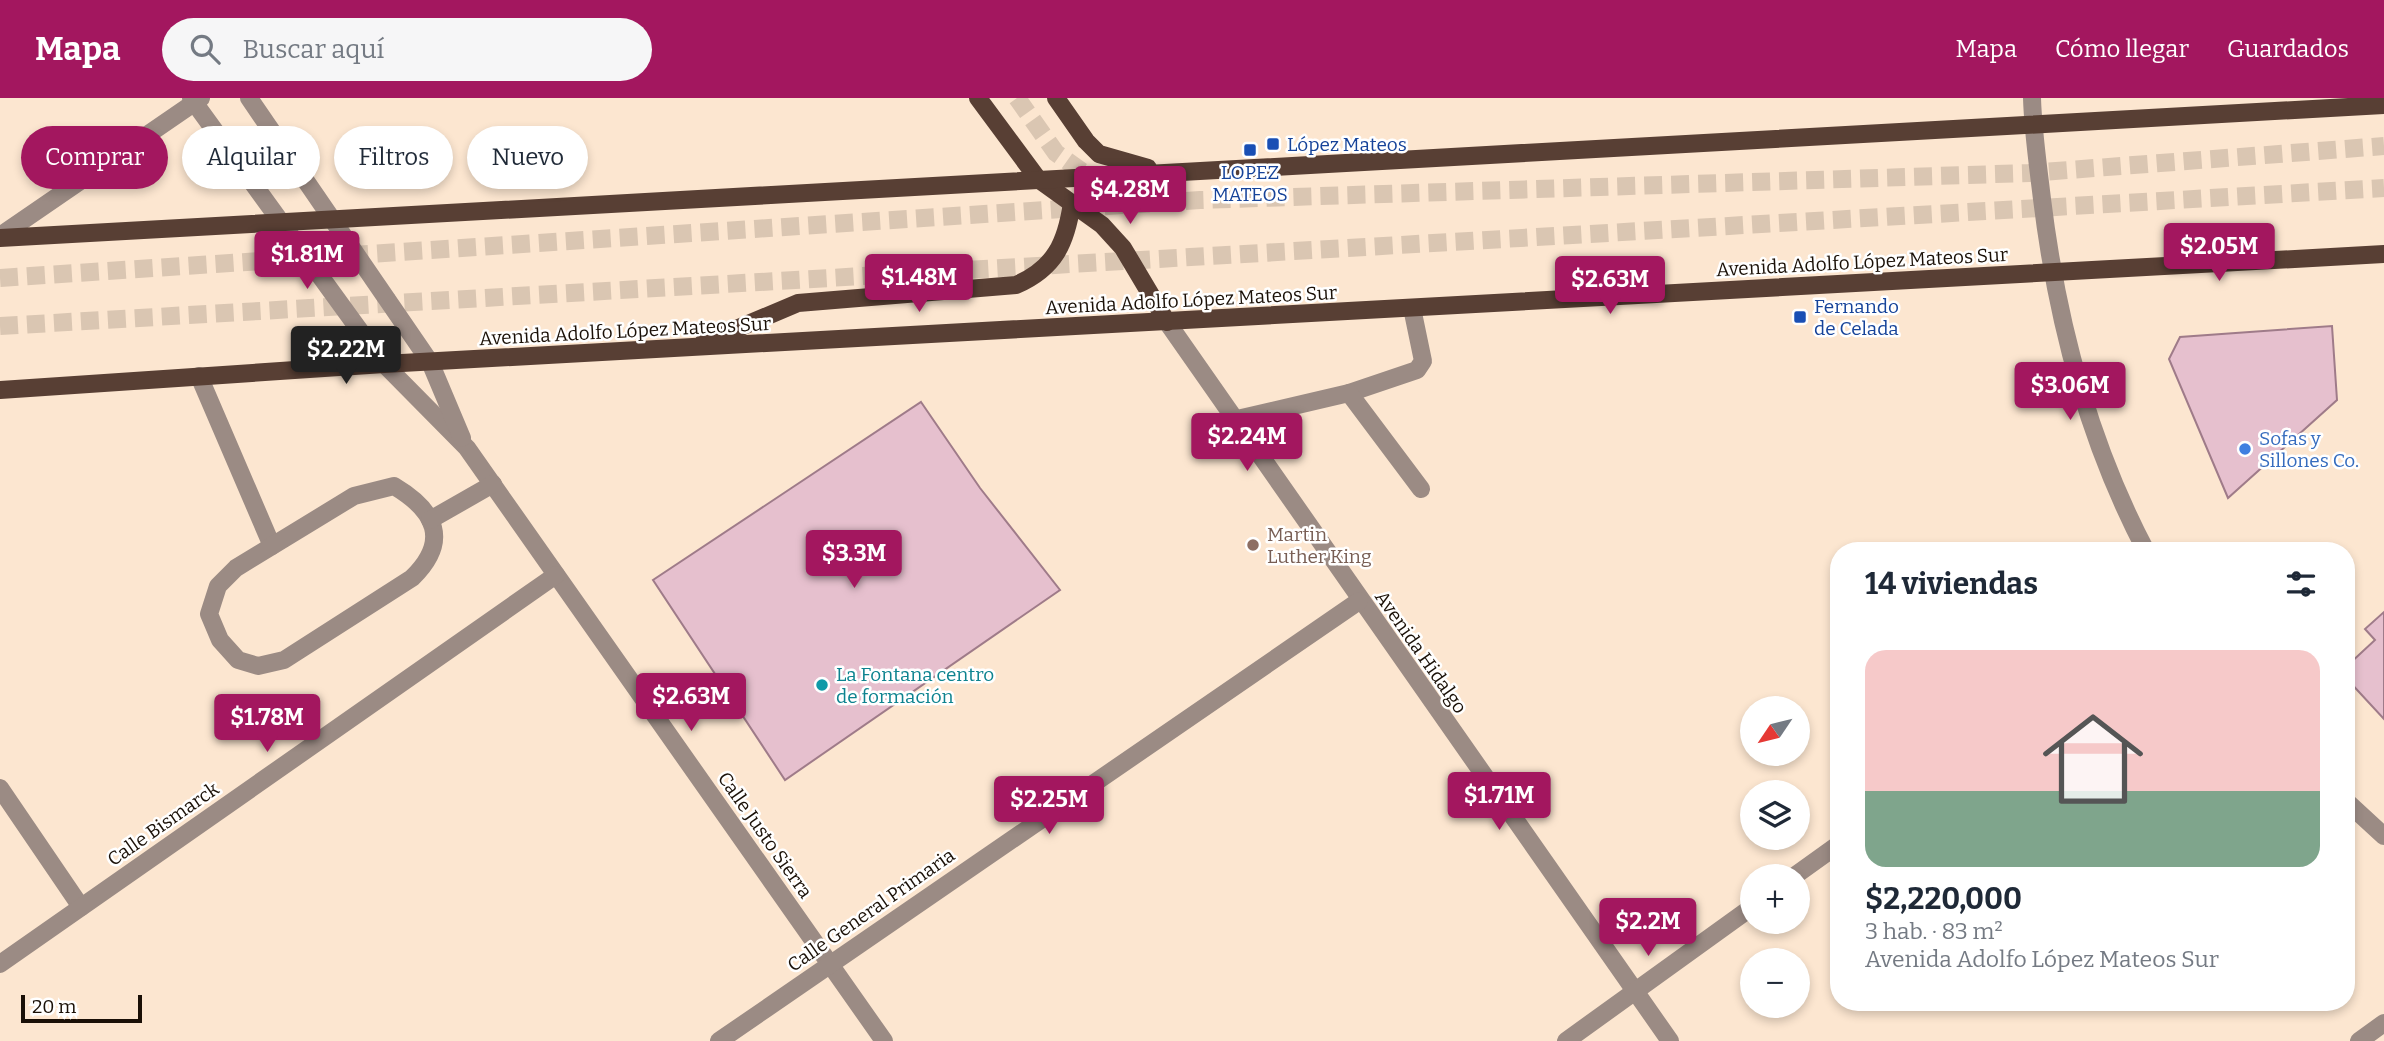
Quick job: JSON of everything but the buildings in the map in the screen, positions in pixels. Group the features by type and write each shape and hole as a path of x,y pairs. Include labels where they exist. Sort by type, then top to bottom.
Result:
{"main road":[{"name":"Avenida Hidalgo","path":"978,98 1038,179 1102,225 1123,248 1167,323"},
{"path":"1056,98 1086,141 1099,154 1164,172"},
{"path":"0,237 2384,105"},
{"path":"690,349 798,303 1016,285 1030,279 1050,263 1067,237 1072,203"},
{"name":"Avenida Adolfo López Mateos Sur","path":"0,390 384,364 2384,254"}],"street":[{"name":"Calle Justo Sierra","path":"249,98 430,362 467,448"},
{"path":"2032,98 2032,124 2051,272 2078,387 2120,502 2141,542"},
{"name":"Calle Justo Sierra","path":"195,100 384,364 467,448 884,1041"},
{"path":"0,237 195,100"},
{"path":"1233,420 1406,377 1417,370 1423,361 1412,308"},
{"name":"Avenida Hidalgo","path":"1167,323 1359,601 1670,1041"},
{"path":"199,376 272,546"},
{"path":"1349,393 1422,489"},
{"path":"430,520 492,484"},
{"path":"394,486 415,499 430,520 435,539 428,561 412,578 284,660 258,666 238,660 220,640 209,614 218,586 236,568 272,546 354,496 394,486"},
{"name":"Calle Bismarck","path":"0,964 556,575"},
{"name":"Calle General Primaria","path":"719,1041 1359,601"},
{"path":"0,788 81,907"},
{"path":"2355,809 2384,836"},
{"path":"1810,865 1830,851"},
{"path":"1566,1041 1740,916"},
{"path":"2359,1041 2384,1023"}],"tunnel":[{"path":"1017,98 1056,153 1105,188 1158,195"},
{"path":"0,278 1200,200 2029,173 2384,146"},
{"path":"0,326 2384,188"}],"place":[{"name":"López Mateos","path":"1273,144"},
{"name":"LOPEZ MATEOS","path":"1250,150"},
{"name":"Fernando de Celada","path":"1800,317"},
{"name":"Sofas y Sillones Co.","path":"2245,449"},
{"name":"Martin Luther King","path":"1253,545"},
{"name":"La Fontana centro de formación","path":"822,685"}]}
